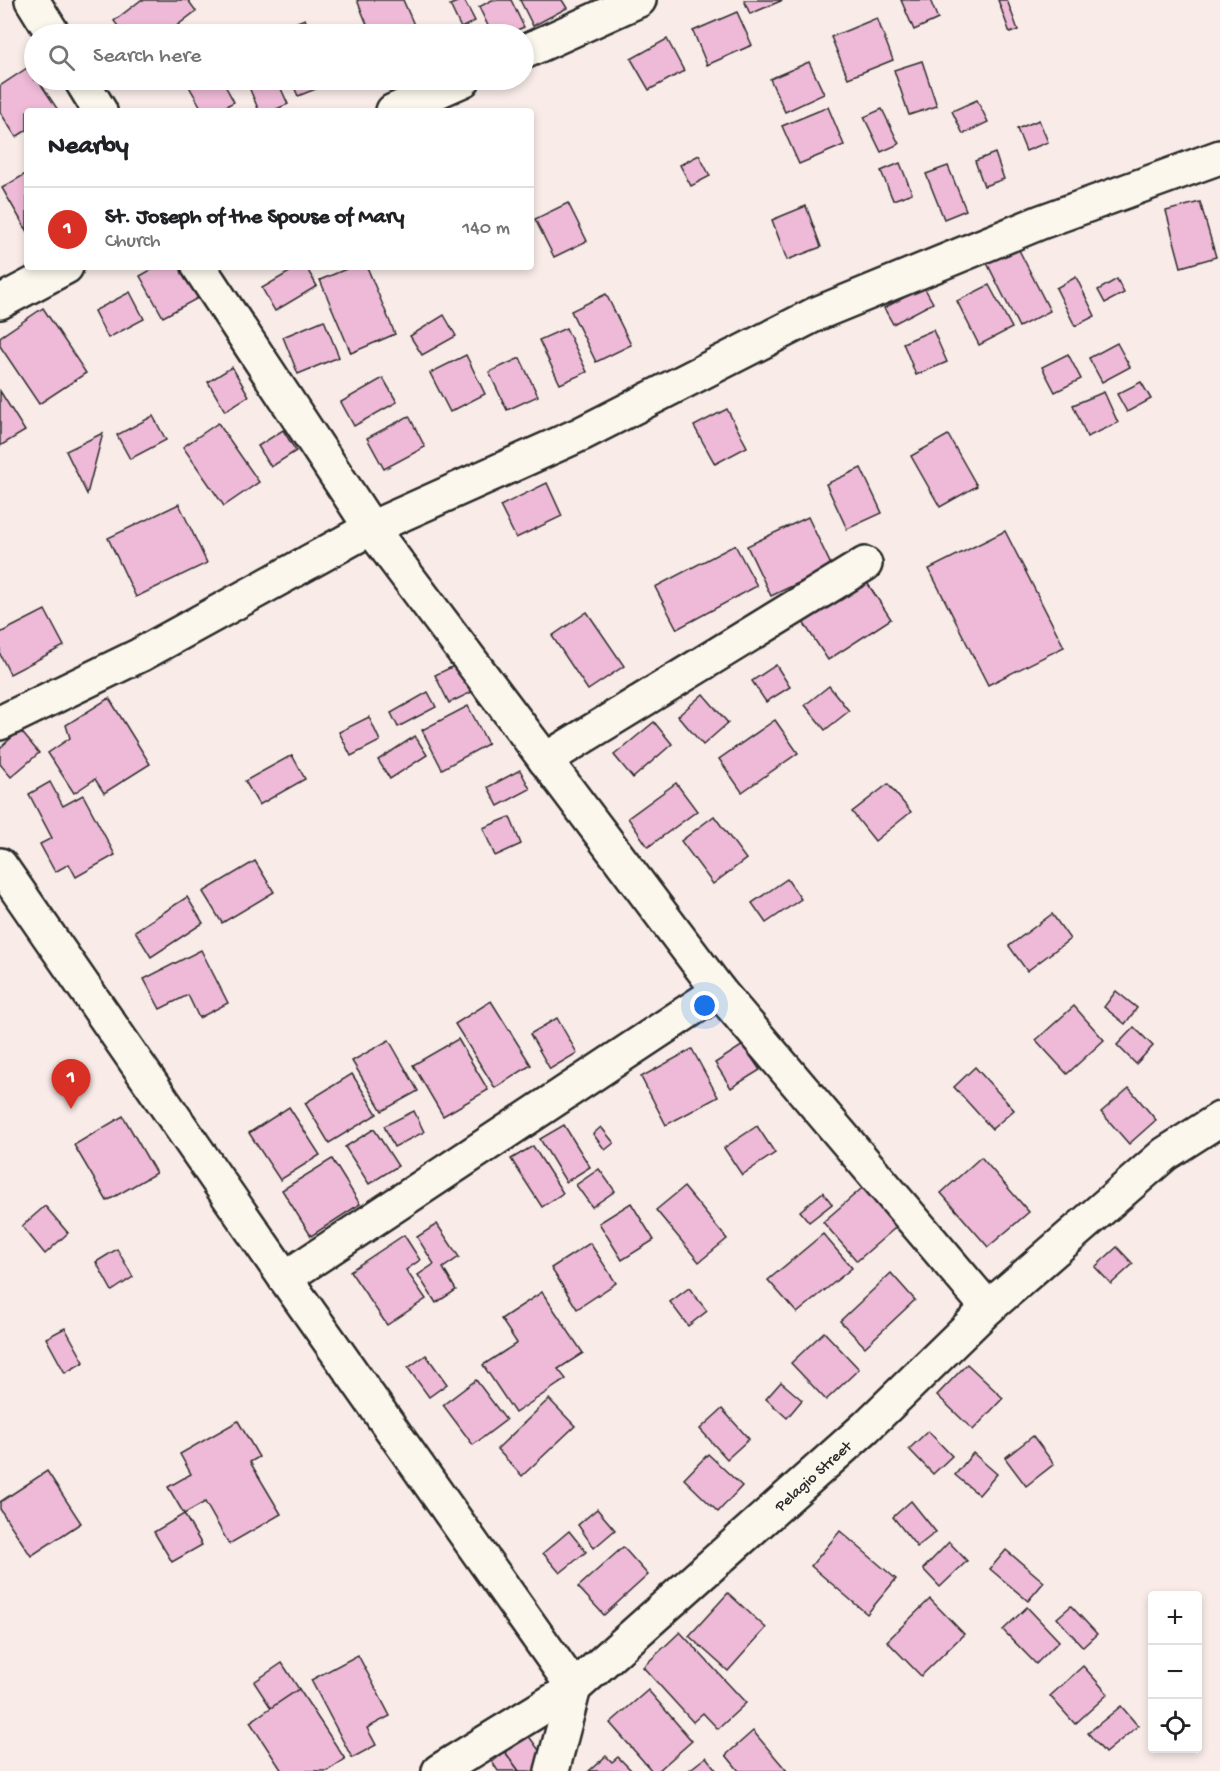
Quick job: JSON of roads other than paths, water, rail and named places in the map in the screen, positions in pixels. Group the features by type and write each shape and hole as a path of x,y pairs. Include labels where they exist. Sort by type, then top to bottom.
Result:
{"street":[{"path":"32,0 47,24"},
{"path":"534,47 639,0"},
{"path":"87,90 98,108"},
{"path":"400,108 440,90"},
{"path":"0,723 140,655 371,528 582,434 816,314 1041,222 1220,157"},
{"path":"0,302 60,270"},
{"path":"201,270 371,528 719,991 988,1308"},
{"path":"545,760 865,564"},
{"path":"0,865 285,1278 574,1688 552,1771"},
{"path":"285,1278 719,991"},
{"name":"Pelagio Street","path":"439,1771 574,1688 866,1427 988,1308 1165,1154 1220,1119"}],"place":[{"name":"St. Joseph of the Spouse of Mary","path":"71,1109"}]}
